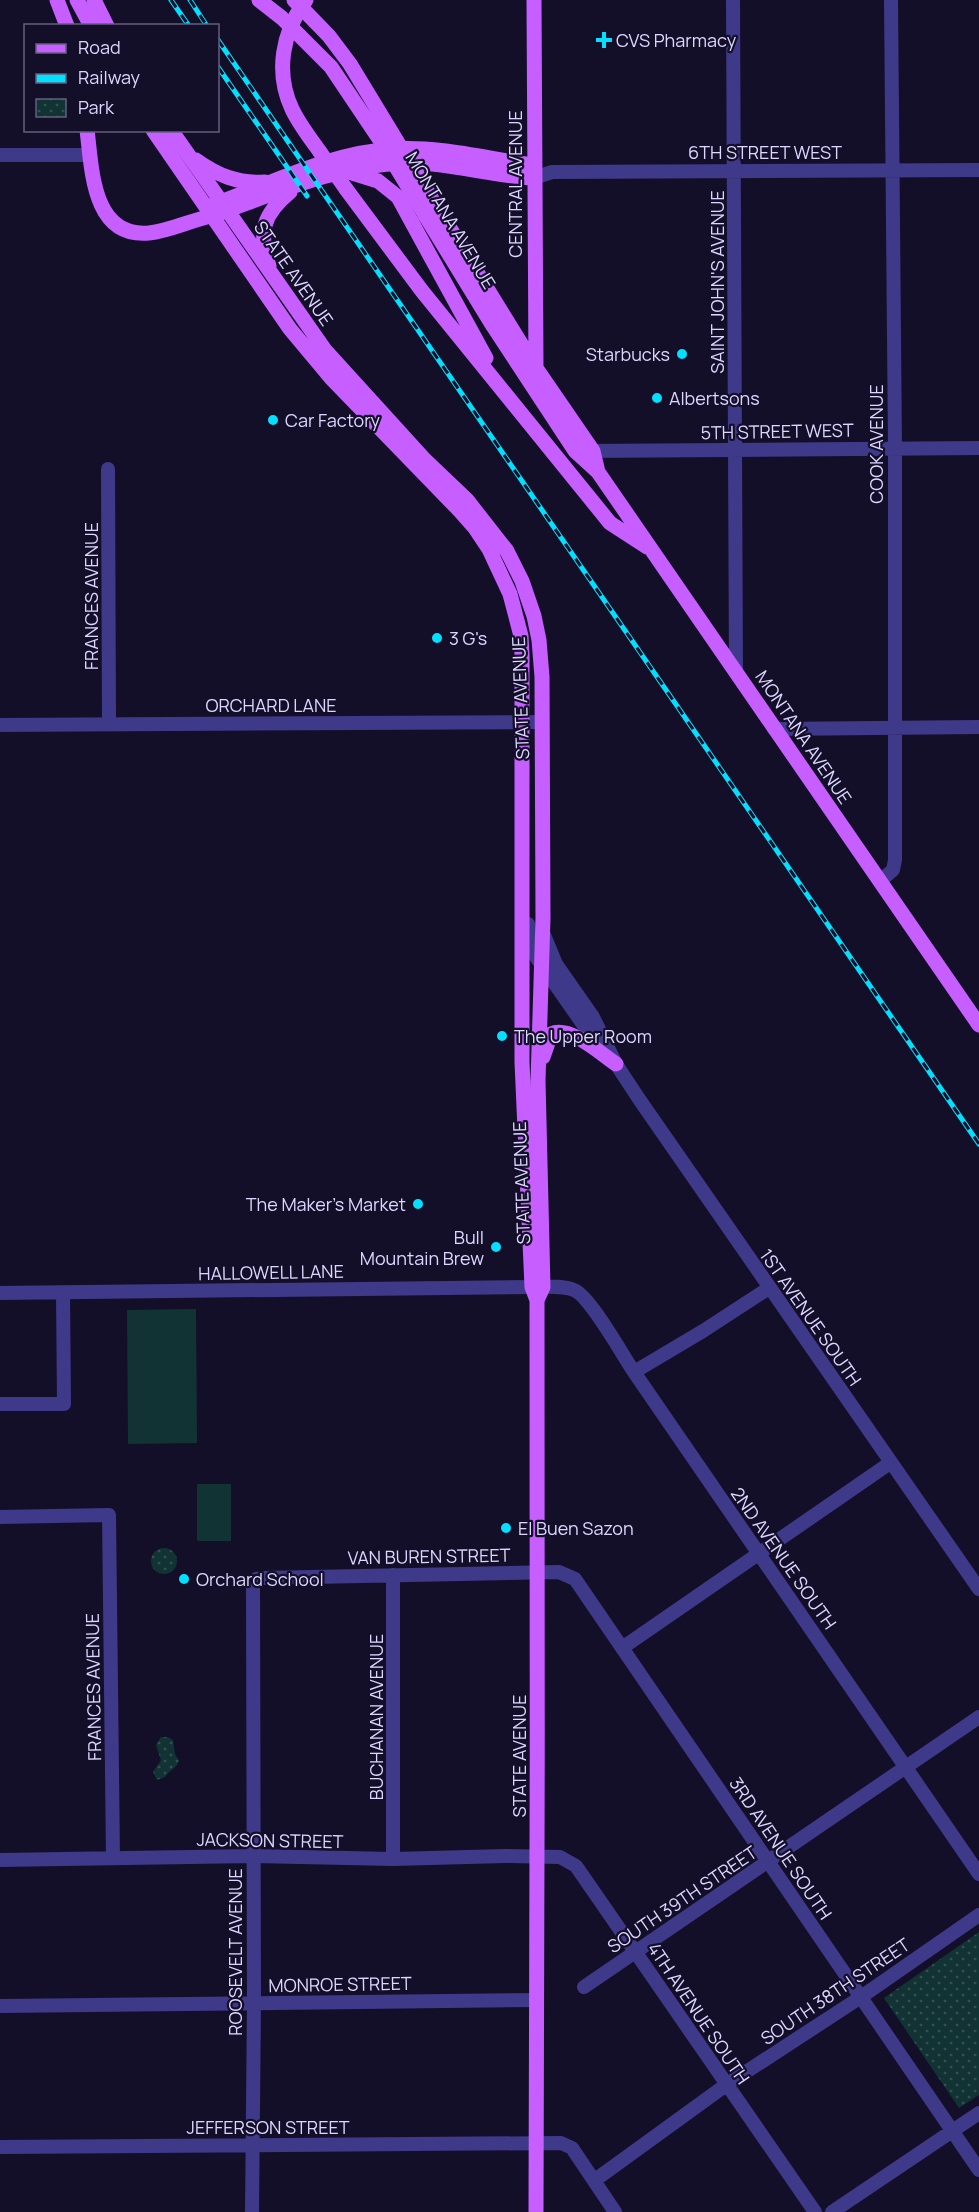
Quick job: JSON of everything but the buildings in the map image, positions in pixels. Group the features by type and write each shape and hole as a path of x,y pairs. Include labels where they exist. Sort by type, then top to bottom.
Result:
{"main road":[{"path":"57,0 66,24"},
{"path":"77,0 90,24"},
{"path":"94,0 106,24"},
{"name":"MONTANA AVENUE","path":"259,0 282,18 331,67 593,451 598,472"},
{"name":"MONTANA AVENUE","path":"294,0 329,36 350,64 493,326 575,451 598,472 880,881 972,1004 979,1025"},
{"path":"306,0 298,11 284,48 283,75 292,109 345,189 422,291 507,393 610,523 645,545 656,556"},
{"name":"CENTRAL AVENUE","path":"534,0 536,368"},
{"path":"87,132 95,191 99,202 108,216 122,227 132,232 147,233 166,230 209,212"},
{"name":"STATE AVENUE","path":"154,132 290,329 316,362 460,511 489,549 510,594 521,636 522,1062 538,1292"},
{"name":"STATE AVENUE","path":"172,132 313,335 342,371 425,460 467,500 507,552 522,581 536,625 541,658 542,722 542,927 538,1081 539,1857 536,2212"},
{"name":"6TH STREET WEST","path":"209,212 277,181 330,161 394,148 444,151 534,171"},
{"path":"186,152 208,169 237,181 277,181"},
{"name":"6TH STREET WEST","path":"224,206 340,172 381,165 417,163 534,171"},
{"path":"340,172 355,173 378,181 398,197 507,393"},
{"path":"274,280 264,247 265,223 278,202 300,184"},
{"path":"538,1081 548,1041 555,1032 566,1032 572,1035 616,1064"}],"street":[{"name":"SAINT JOHN'S AVENUE","path":"733,0 736,672"},
{"name":"COOK AVENUE","path":"880,881 893,870 895,860 895,447 891,0"},
{"path":"0,155 90,155"},
{"name":"6TH STREET WEST","path":"534,171 979,170"},
{"name":"5TH STREET WEST","path":"575,451 979,447"},
{"name":"FRANCES AVENUE","path":"108,469 109,724"},
{"name":"ORCHARD LANE","path":"0,725 542,722"},
{"path":"774,729 979,727"},
{"name":"1ST AVENUE SOUTH","path":"523,821 529,941 541,966 587,1030 616,1064 979,1589"},
{"name":"1ST AVENUE SOUTH","path":"542,927 548,949 556,964 593,1017 616,1064"},
{"path":"634,1372 769,1288"},
{"name":"2ND AVENUE SOUTH","path":"538,1292 575,1290 586,1300 979,1874"},
{"name":"HALLOWELL LANE","path":"0,1293 538,1292"},
{"path":"0,1404 64,1404 63,1293"},
{"path":"622,1648 890,1463"},
{"name":"FRANCES AVENUE","path":"0,1517 110,1515 113,1858"},
{"name":"VAN BUREN STREET","path":"253,1585 256,1579 262,1578 538,1572"},
{"name":"3RD AVENUE SOUTH","path":"538,1572 559,1572 575,1579 979,2170"},
{"name":"BUCHANAN AVENUE","path":"393,1575 393,1859"},
{"name":"ROOSEVELT AVENUE","path":"252,2212 253,1585"},
{"name":"SOUTH 39TH STREET","path":"584,1987 979,1717"},
{"name":"JACKSON STREET","path":"0,1860 253,1856 393,1859 539,1857"},
{"name":"4TH AVENUE SOUTH","path":"539,1857 560,1857 572,1862 815,2212"},
{"name":"SOUTH 38TH STREET","path":"595,2180 726,2085 861,1997 979,1915"},
{"name":"MONROE STREET","path":"0,2006 536,2000"},
{"path":"832,2212 979,2113"},
{"name":"JEFFERSON STREET","path":"0,2147 561,2143 572,2148 615,2212"}],"green space":[{"path":"196,1309 197,1443 128,1444 127,1310"},
{"path":"197,1484 231,1484 231,1541 197,1541"},
{"path":"164,1548 173,1552 177,1561 173,1570 164,1574 155,1570 151,1561 155,1552"},
{"path":"161,1737 173,1740 175,1754 179,1761 165,1777 157,1780 153,1772 161,1760 156,1745"},
{"path":"979,1932 979,2095 959,2108 884,1998"}],"railway":[{"path":"171,0 188,24"},
{"path":"190,0 206,24"},
{"path":"219,41 979,1144"},
{"path":"219,68 307,196"}],"place":[{"name":"CVS Pharmacy","path":"604,40"},
{"name":"Starbucks","path":"682,354"},
{"name":"Albertsons","path":"657,398"},
{"name":"Car Factory","path":"273,420"},
{"name":"3 G's","path":"437,638"},
{"name":"The Upper Room","path":"502,1036"},
{"name":"The Maker's Market","path":"418,1204"},
{"name":"Bull Mountain Brew","path":"496,1247"},
{"name":"El Buen Sazon","path":"506,1528"},
{"name":"Orchard School","path":"184,1579"}]}
